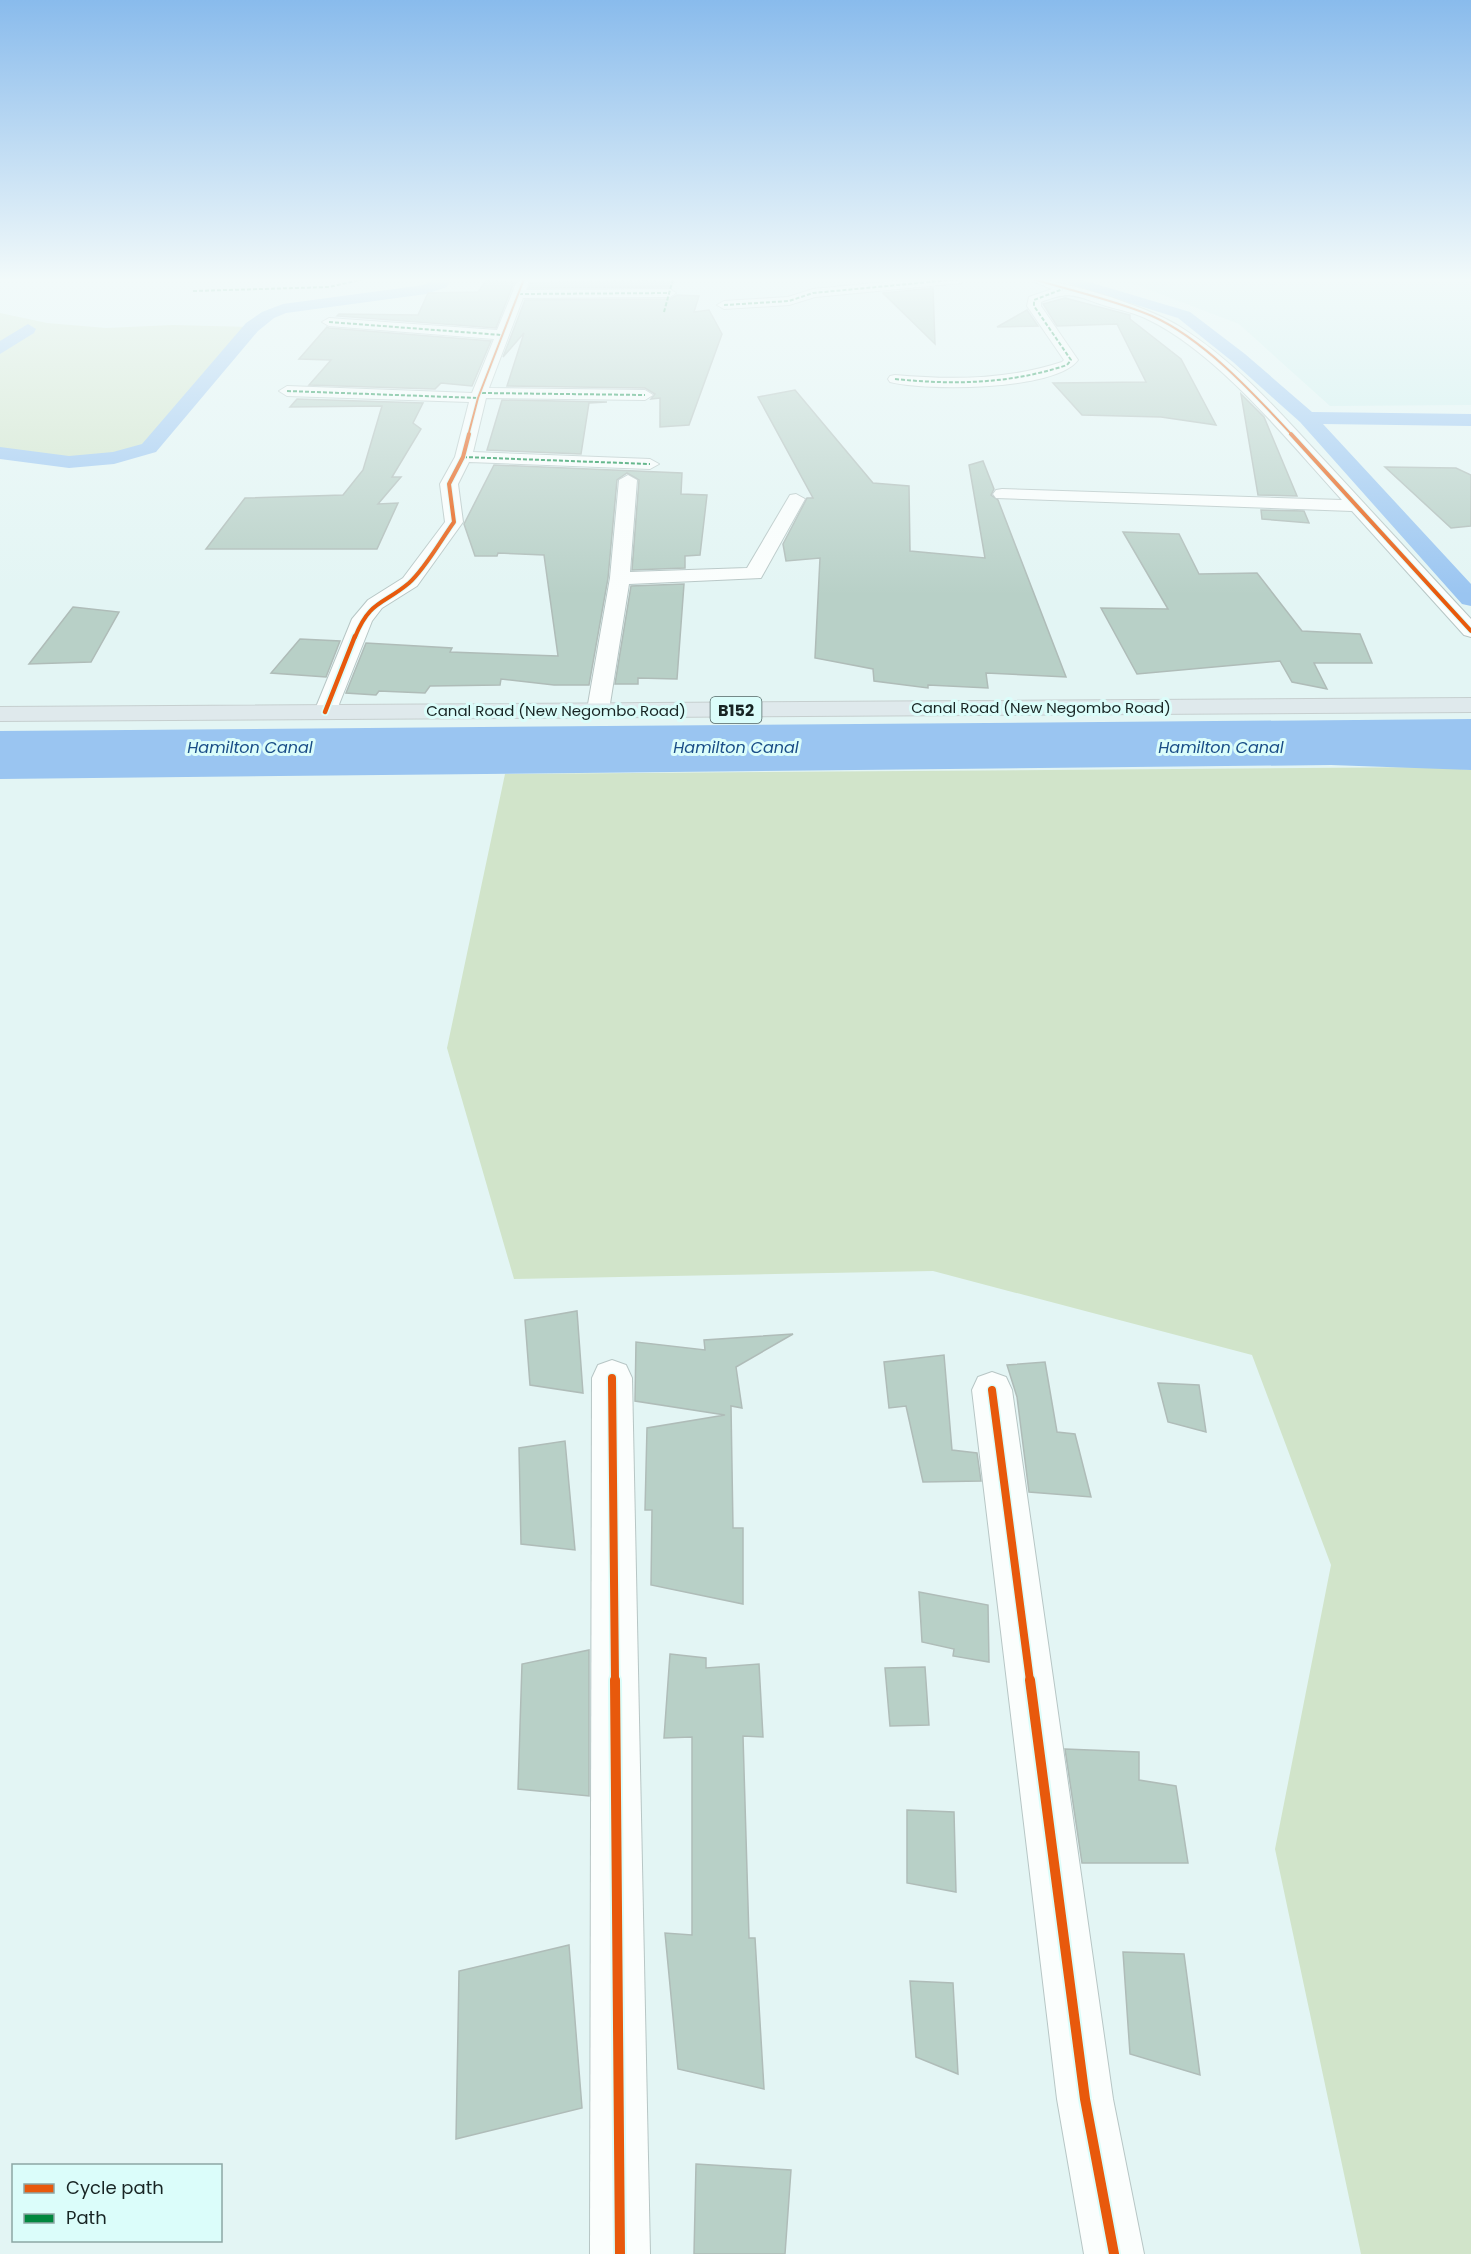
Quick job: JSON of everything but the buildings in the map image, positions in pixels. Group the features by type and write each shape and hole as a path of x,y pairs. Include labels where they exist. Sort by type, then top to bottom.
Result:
{"main road":[{"name":"Canal Road (New Negombo Road)","path":"0,714 1471,705"}],"street":[{"path":"325,712 362,619 375,604 410,582 454,522 449,484 463,457 484,384"},
{"path":"1241,384 1271,412 1471,631"},
{"path":"287,391 480,396 645,395"},
{"path":"463,457 650,464"},
{"path":"598,711 620,578 628,480"},
{"path":"1002,494 1356,506"},
{"path":"620,578 754,574 796,499"},
{"path":"612,1378 620,2254"},
{"path":"992,1390 1085,2099 1114,2254"}],"shaded area":[{"path":"1306,384 1471,384 1471,405 1330,406"}],"green space":[{"path":"0,384 203,384 149,448 114,458 69,462 0,453"},
{"path":"1437,767 1471,770 1471,2254 1361,2254 1275,1849 1331,1565 1252,1355 933,1271 514,1279 447,1048 505,774"}],"water":[{"name":"Hamilton Canal","path":"1471,719 1471,770 1331,765 0,779 0,731"}],"waterway":[{"path":"0,453 69,462 114,458 149,448 203,384"},
{"path":"1269,384 1307,418"},
{"path":"1307,418 1471,420"},
{"path":"1307,418 1471,599"}],"marked path":[{"path":"287,391 478,398"},
{"path":"482,393 645,395"},
{"path":"463,457 650,464"}],"cycle path":[{"path":"325,712 362,619 375,604 410,582 454,522 449,484 463,457 483,384"},
{"path":"1241,384 1271,412 1471,631"},
{"path":"612,1378 620,2254"},
{"path":"992,1390 1085,2099 1114,2254"}]}
